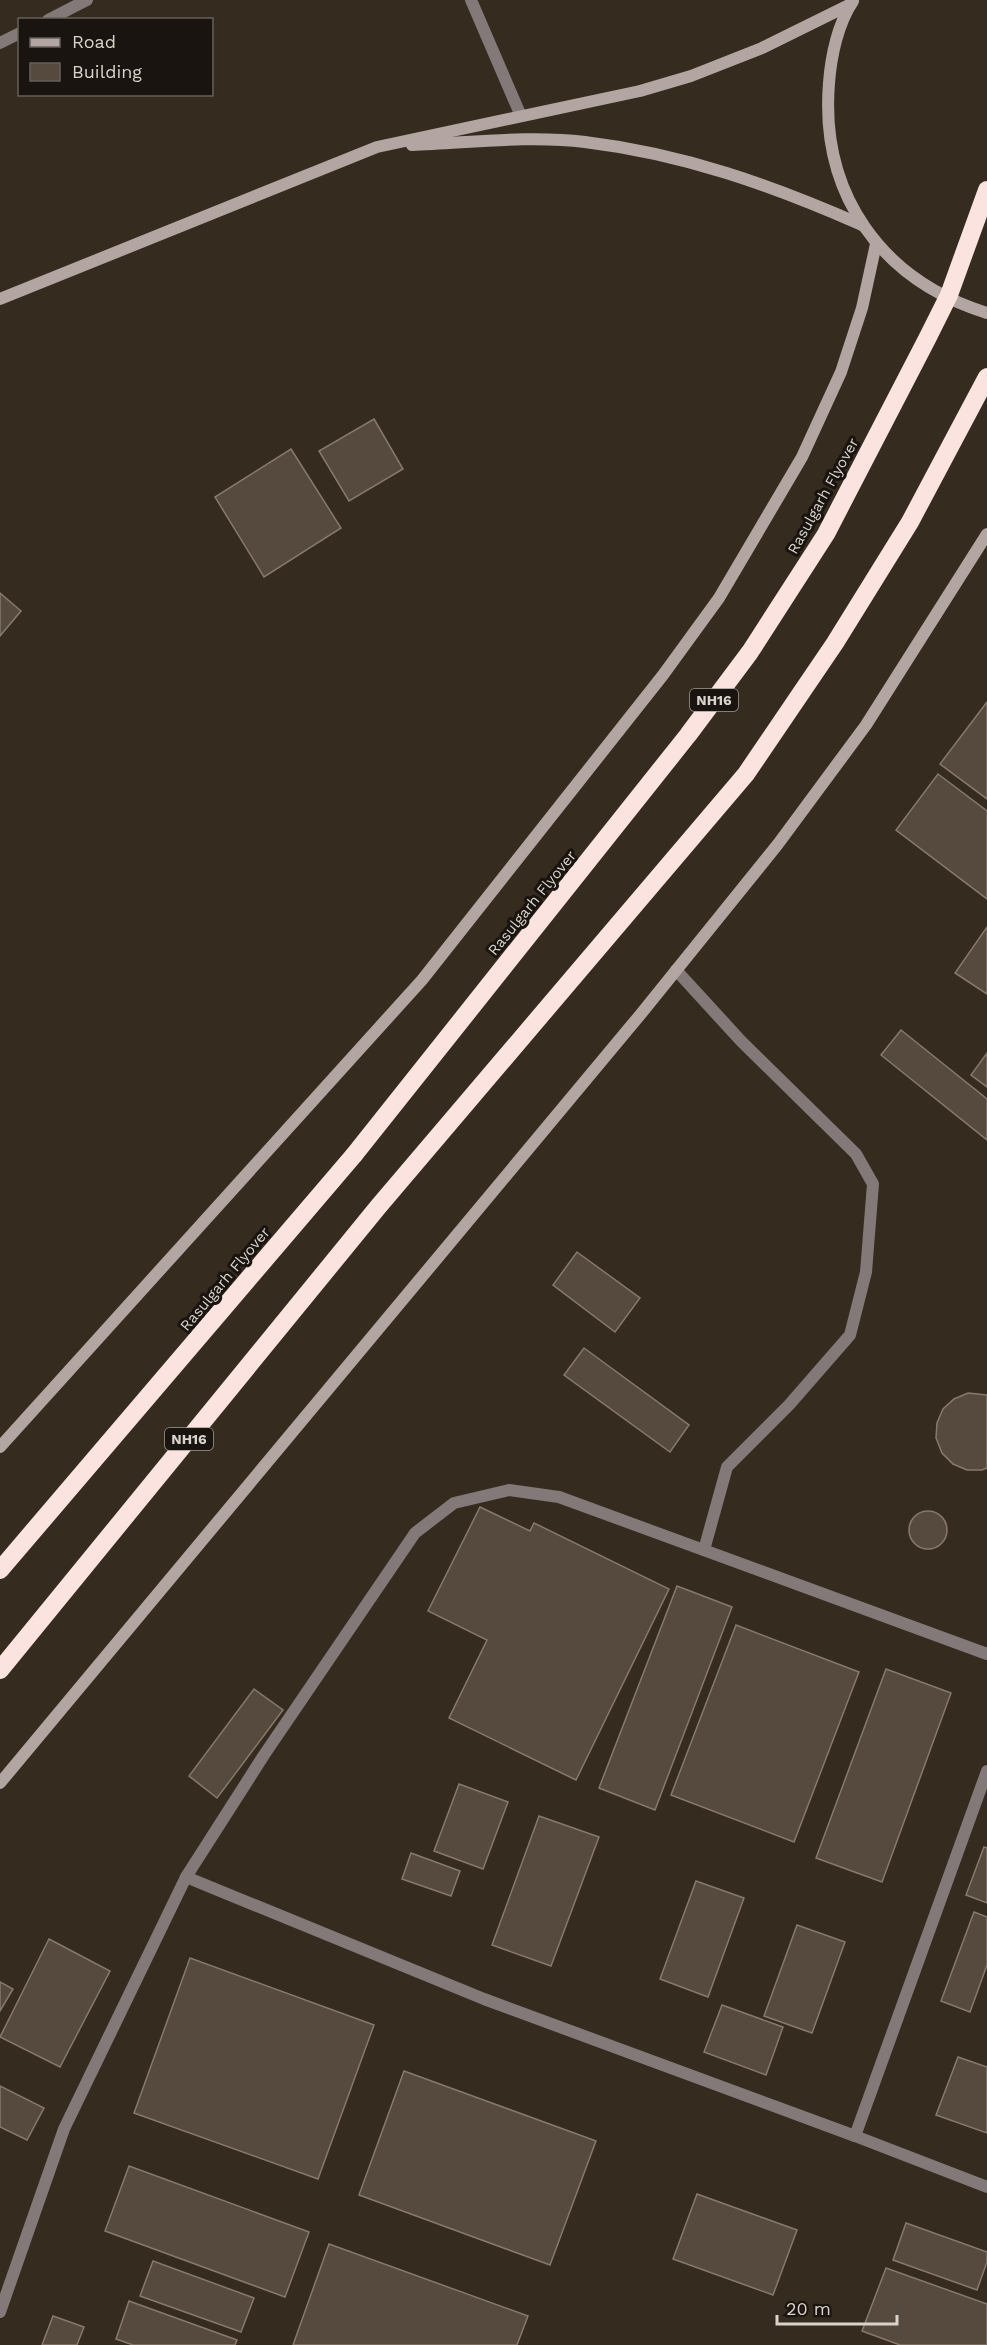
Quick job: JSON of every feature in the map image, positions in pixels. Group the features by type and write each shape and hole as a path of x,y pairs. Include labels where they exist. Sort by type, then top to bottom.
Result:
{"highway":[{"name":"Rasulgarh Flyover","path":"0,1570 354,1155 681,745 750,652 826,534 927,339 949,295 987,190"},
{"name":"NH16","path":"0,1671 378,1207 746,774 835,643 910,522 987,377"}],"street":[{"path":"52,18 87,0"},
{"path":"471,0 521,116"},
{"path":"0,299 377,147 640,91 691,76 762,48 852,2"},
{"path":"852,2 831,58 826,117 837,174 862,225 876,244 900,268 929,289 960,304 987,313"},
{"path":"0,43 18,34"},
{"path":"377,147 513,141 583,142 700,163 789,192 862,225"},
{"path":"0,1448 422,980 670,666 719,598 802,457 842,372 862,308 876,244"},
{"path":"0,1783 676,970 778,844 866,725 987,534"},
{"path":"676,970 741,1041 856,1154 873,1184 866,1272 850,1335 789,1405 727,1467 704,1550"},
{"path":"0,2312 64,2129 186,1877 264,1755 416,1533 454,1503 509,1490 559,1497 987,1654"},
{"path":"855,2136 987,1771"},
{"path":"186,1877 484,1999 987,2187"}],"building":[{"path":"374,419 403,469 349,501 319,451"},
{"path":"291,449 341,528 264,577 215,497"},
{"path":"0,593 21,611 0,636"},
{"path":"987,702 987,799 940,764"},
{"path":"938,774 987,811 987,899 896,830"},
{"path":"987,927 987,994 955,973"},
{"path":"901,1030 987,1099 987,1140 881,1055"},
{"path":"987,1053 987,1087 971,1075"},
{"path":"577,1252 640,1298 615,1332 553,1285"},
{"path":"584,1348 689,1425 670,1452 564,1375"},
{"path":"968,1393 987,1395 987,1468 982,1470 967,1470 953,1464 942,1453 936,1438 937,1423 943,1409 954,1399"},
{"path":"480,1507 530,1531 534,1523 669,1589 576,1780 449,1718 487,1640 428,1611"},
{"path":"928,1511 942,1516 947,1530 942,1544 928,1549 914,1544 909,1530 914,1516"},
{"path":"677,1586 732,1607 655,1810 599,1788"},
{"path":"736,1625 859,1672 794,1842 671,1795"},
{"path":"886,1669 951,1693 882,1882 816,1858"},
{"path":"254,1689 283,1710 217,1798 189,1776"},
{"path":"459,1784 508,1802 483,1869 434,1851"},
{"path":"539,1816 599,1837 551,1966 492,1945"},
{"path":"984,1847 987,1848 987,1903 966,1895"},
{"path":"411,1853 460,1871 451,1896 402,1879"},
{"path":"696,1881 744,1898 708,1997 660,1979"},
{"path":"974,1912 987,1917 987,1965 970,2012 941,2001"},
{"path":"797,1925 845,1942 812,2033 764,2016"},
{"path":"49,1939 110,1971 60,2067 0,2037"},
{"path":"190,1958 374,2025 318,2179 134,2113"},
{"path":"0,1982 13,1989 0,2011"},
{"path":"722,2005 783,2027 766,2075 704,2052"},
{"path":"958,2057 987,2067 987,2133 936,2115"},
{"path":"404,2071 596,2141 550,2265 359,2195"},
{"path":"0,2086 44,2108 27,2140 0,2127"},
{"path":"129,2166 309,2232 285,2297 105,2231"},
{"path":"697,2194 797,2230 773,2295 673,2259"},
{"path":"906,2223 987,2252 987,2262 977,2290 893,2260"},
{"path":"329,2244 528,2316 517,2345 293,2345"},
{"path":"153,2261 254,2298 241,2332 140,2296"},
{"path":"886,2268 987,2304 987,2345 900,2345 862,2331"},
{"path":"129,2301 237,2340 235,2345 133,2345 116,2339"},
{"path":"53,2316 84,2327 77,2345 42,2345"}]}
